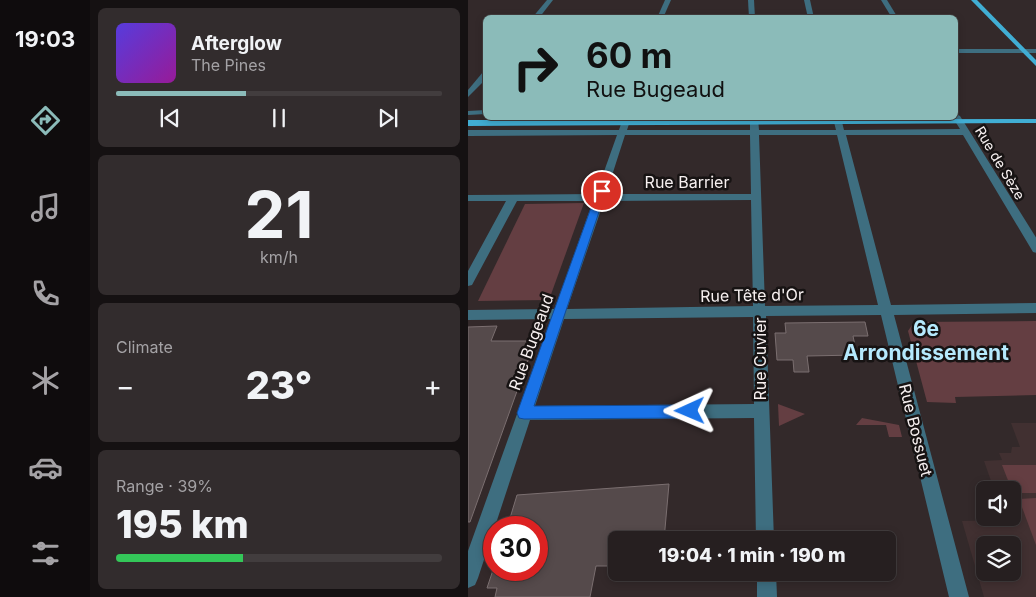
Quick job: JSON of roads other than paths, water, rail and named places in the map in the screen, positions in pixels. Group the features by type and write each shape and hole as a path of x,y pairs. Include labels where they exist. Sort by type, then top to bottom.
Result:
{"main road":[{"path":"974,0 1036,65"},
{"path":"958,119 1036,121"},
{"path":"838,124 933,120"},
{"path":"468,123 625,124"}],"street":[{"path":"538,15 550,0"},
{"path":"661,15 668,0"},
{"path":"751,0 752,15"},
{"path":"807,0 810,15"},
{"path":"884,0 893,15"},
{"path":"958,51 1036,51"},
{"path":"468,95 483,78"},
{"path":"468,112 483,112"},
{"name":"Rue de Sèze","path":"958,120 1036,249"},
{"path":"468,133 625,124 838,124 965,132"},
{"name":"Rue Bugeaud","path":"468,578 625,124"},
{"name":"Rue Cuvier","path":"754,124 765,531"},
{"name":"Rue Bossuet","path":"838,124 958,597"},
{"name":"Rue Barrier","path":"468,198 756,197"},
{"path":"468,282 514,198"},
{"name":"Rue Tête d'Or","path":"468,314 1036,308"},
{"path":"524,413 761,411"},
{"path":"766,581 767,597"}],"district":[{"name":"6e Arrondissement","path":"926,341"}]}
